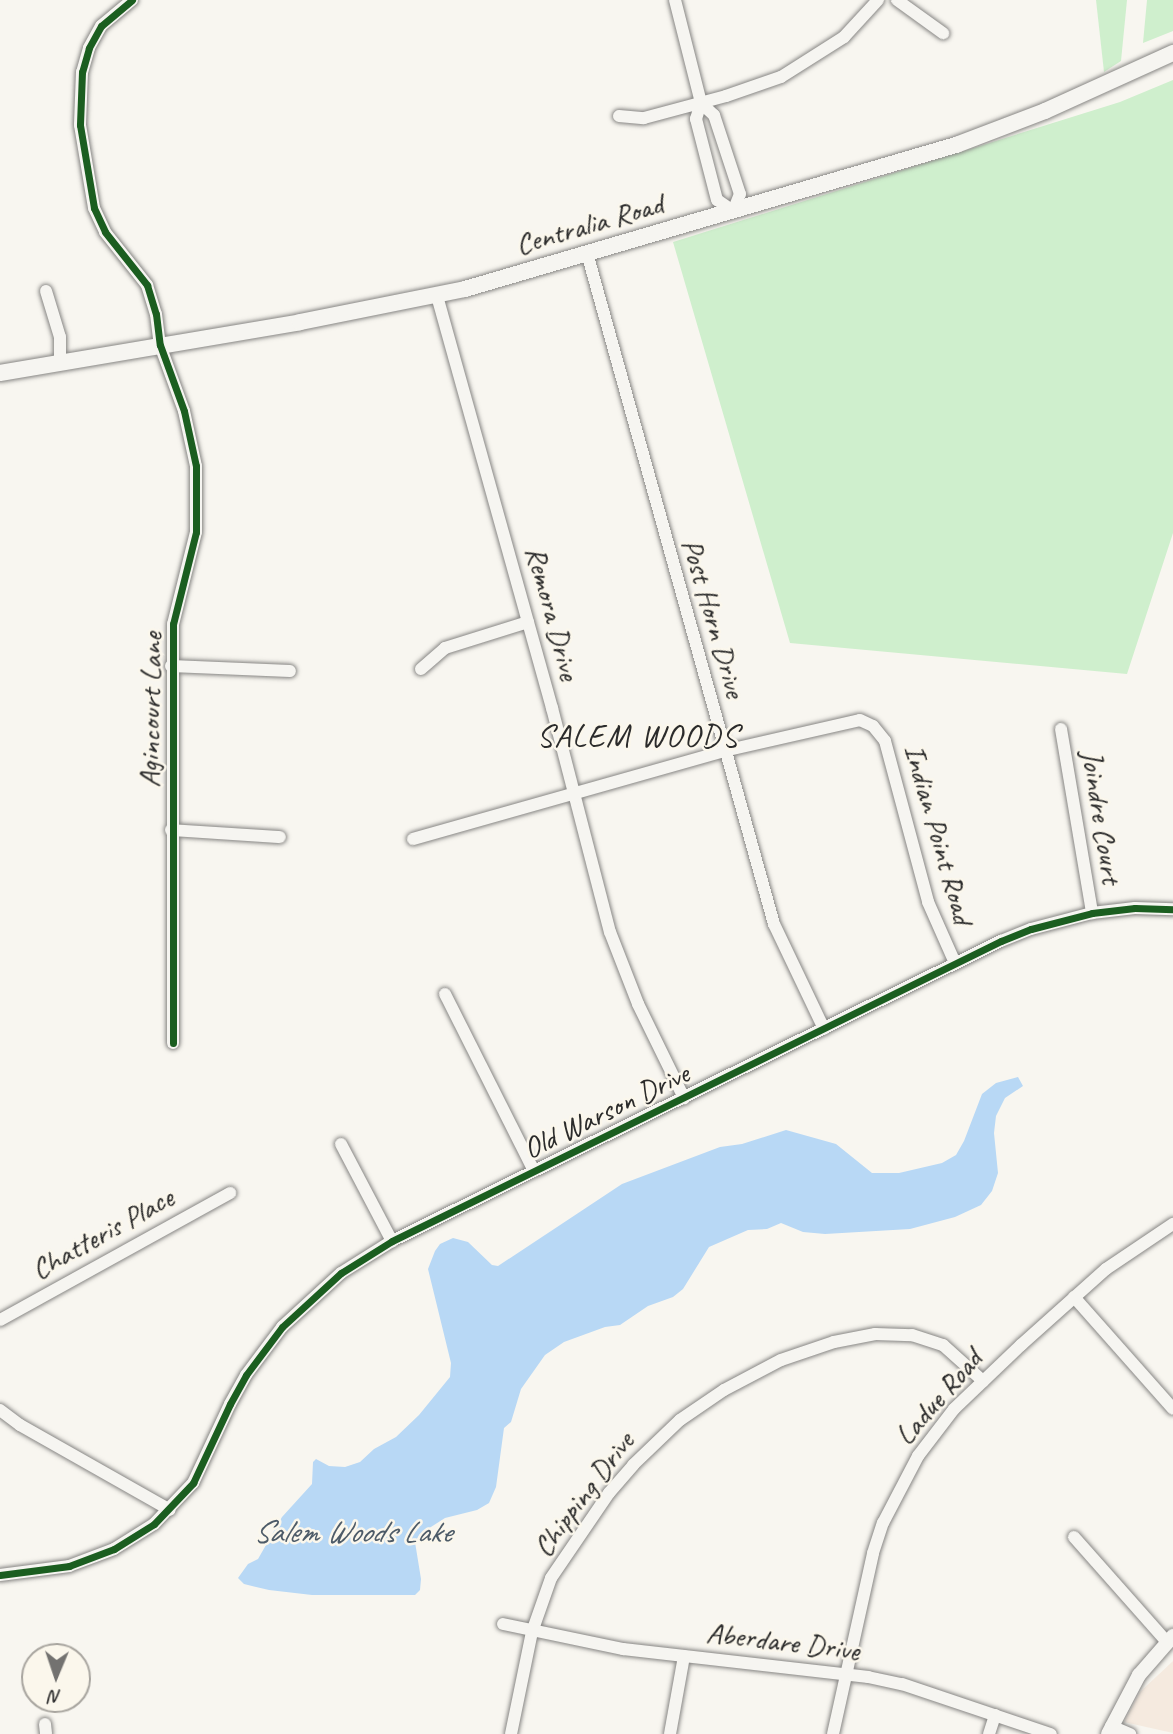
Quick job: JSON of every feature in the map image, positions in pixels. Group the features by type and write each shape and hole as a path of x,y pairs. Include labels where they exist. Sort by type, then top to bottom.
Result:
{"main road":[{"name":"Centralia Road","path":"0,373 437,296 975,138 1173,53"}],"street":[{"name":"Agincourt Lane","path":"132,0 101,26 89,48 82,72 80,125 94,208 105,232 146,285 156,314 160,345 192,441 198,487 196,532 174,611 171,666 173,1043"},
{"path":"674,0 701,103 713,115 740,194 733,211 717,200 696,119 701,103"},
{"path":"619,116 644,118 701,103 782,76 844,37 878,0"},
{"path":"897,0 943,33"},
{"name":"Post Horn Drive","path":"587,253 774,925 824,1029"},
{"path":"46,291 60,337 60,362"},
{"name":"Remora Drive","path":"437,296 622,968 684,1098"},
{"path":"421,669 446,648 491,631 528,622"},
{"path":"171,666 290,671"},
{"name":"Indian Point Road","path":"724,751 850,720 868,723 885,741 928,902 955,964"},
{"name":"Joindre Court","path":"1061,729 1091,913"},
{"path":"414,839 724,751"},
{"path":"171,830 280,837"},
{"name":"Old Warson Drive","path":"0,1575 45,1571 97,1556 135,1538 170,1510 193,1483 246,1375 282,1327 341,1273 391,1241 1031,929 1091,913 1135,908 1173,909"},
{"path":"445,994 534,1171"},
{"path":"341,1144 391,1241"},
{"name":"Chatteris Place","path":"0,1320 230,1193"},
{"name":"Ladue Road","path":"833,1734 871,1558 899,1488 935,1432 983,1381 1074,1297 1130,1250 1173,1224"},
{"path":"1074,1297 1173,1409"},
{"name":"Chipping Drive","path":"511,1734 532,1632 551,1578 608,1493 673,1426 735,1384 807,1350 834,1342 894,1334 943,1345 983,1381"},
{"path":"0,1410 20,1425 170,1510"},
{"path":"1074,1537 1170,1639 1139,1675 1109,1730 1130,1734"},
{"name":"Aberdare Drive","path":"503,1624 623,1649 845,1673 902,1685 1051,1734"},
{"path":"670,1734 684,1656"},
{"path":"989,1734 995,1715"}],"shaded area":[{"path":"1173,1661 1173,1733 1124,1722 1140,1692"}],"green space":[{"path":"1096,0 1127,0 1121,61 1104,72"},
{"path":"1147,0 1173,0 1173,31 1143,43"},
{"path":"1173,80 1173,533 1127,674 790,643 673,242 1120,102"}],"water":[{"name":"Salem Woods Lake","path":"1018,1077 1023,1086 1005,1098 996,1116 994,1133 998,1173 992,1191 981,1205 955,1217 910,1229 825,1234 803,1232 781,1223 767,1229 748,1230 709,1247 683,1289 673,1297 648,1306 620,1325 605,1327 564,1342 545,1355 521,1389 511,1422 504,1428 496,1487 489,1503 477,1510 445,1518 420,1534 415,1542 421,1579 420,1590 415,1595 312,1595 269,1590 244,1584 238,1578 248,1564 258,1559 282,1517 312,1484 313,1462 316,1459 329,1466 345,1467 360,1462 374,1449 396,1437 419,1415 450,1377 451,1363 428,1269 440,1244 453,1238 468,1242 492,1265 498,1266 622,1184 720,1147 742,1144 786,1130 836,1144 872,1173 899,1173 942,1163 956,1155 982,1094 996,1083"}],"cycle path":[{"path":"132,0 101,26 89,48 82,72 80,125 94,208 105,232 147,285 156,314 160,345 184,411 196,466 196,532 173,624 173,1043"},
{"path":"0,1575 69,1566 114,1549 154,1524 193,1483 246,1375 282,1327 341,1273 392,1241 1001,941 1031,929 1092,913 1135,908 1173,909"}],"district":[{"name":"SALEM WOODS","path":"638,736"}]}
